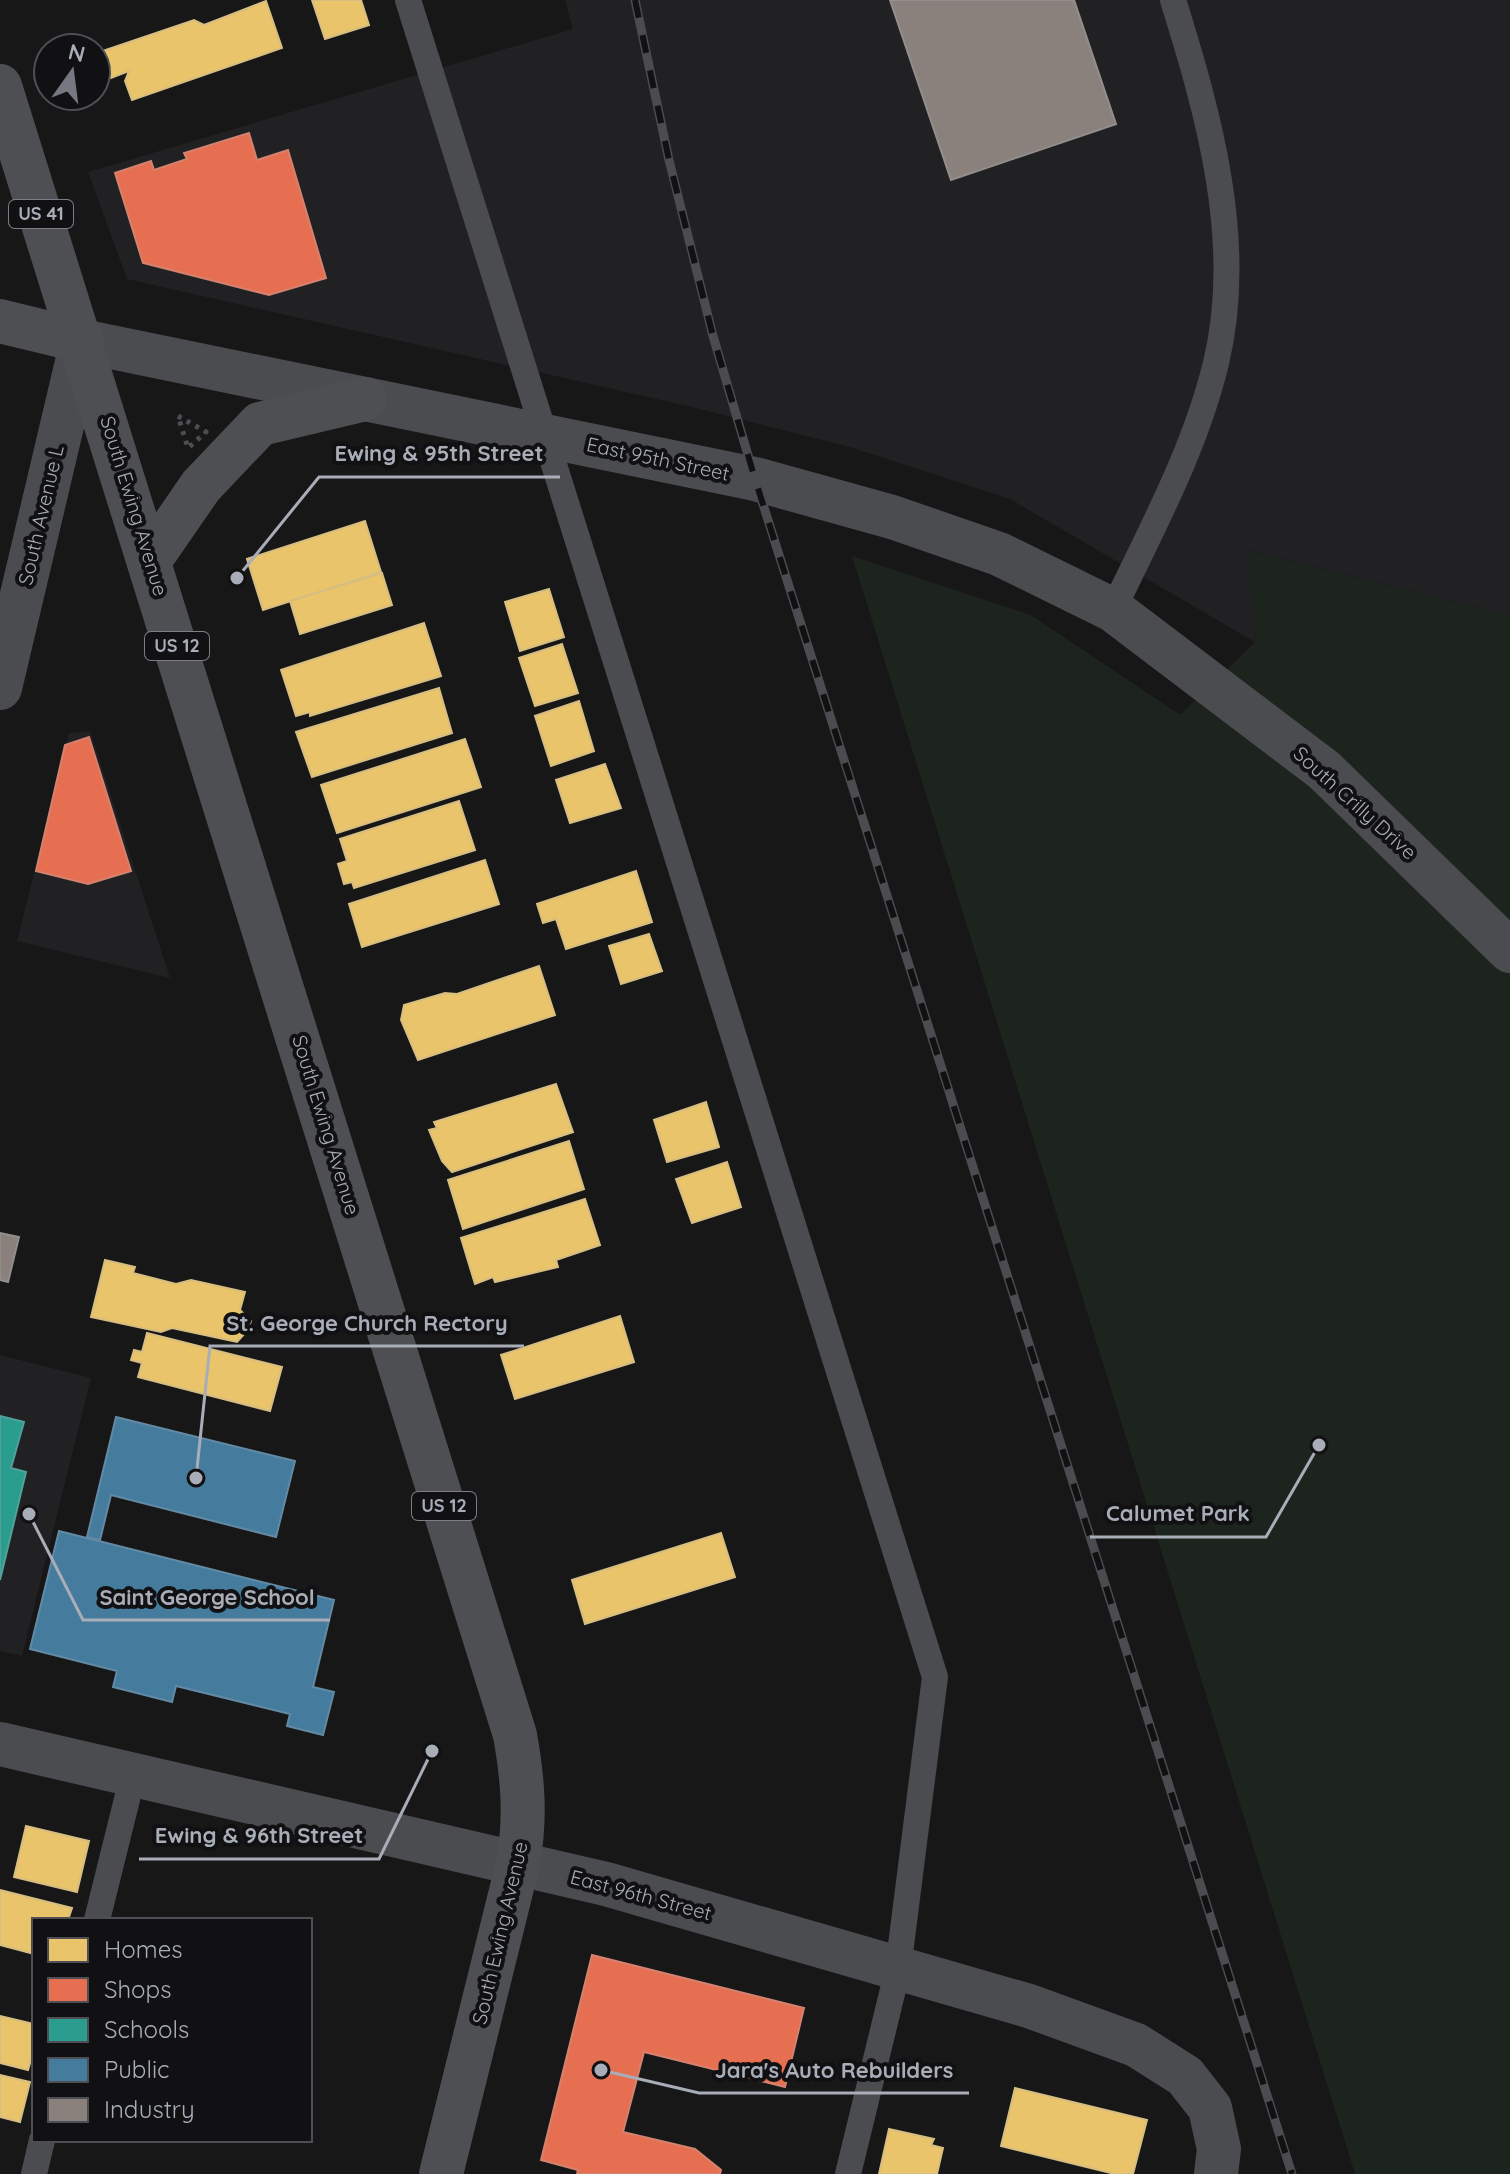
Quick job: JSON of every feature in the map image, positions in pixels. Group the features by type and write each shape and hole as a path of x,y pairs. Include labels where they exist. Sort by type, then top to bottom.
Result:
{"main road":[{"name":"South Ewing Avenue","path":"0,86 515,1735 525,1792 525,1824 441,2174"},
{"name":"East 95th Street","path":"0,321 82,341"},
{"path":"150,560 206,480 260,424 365,399"}],"street":[{"name":"East 95th Street","path":"82,341 755,479 892,517 999,554 1113,610"},
{"name":"South Avenue L","path":"0,688 82,341"},
{"name":"South Crilly Drive","path":"1113,610 1324,770 1510,951"},
{"name":"East 96th Street","path":"0,1744 606,1884 1029,2006 1136,2045 1185,2076 1210,2108 1218,2162"}],"lane":[{"path":"408,0 935,1677 898,1969 848,2174"},
{"path":"1113,610 1186,455 1216,364 1225,290 1222,195 1198,80 1173,0"},
{"path":"97,1918 133,1775"},
{"path":"34,2174 42,2142"}],"shaded area":[{"path":"565,0 1510,0 1510,615 1248,550 1255,642 1010,499 853,448 692,407 127,279 88,172 573,29"},
{"path":"1247,550 1510,615 1510,2174 1355,2174 852,556 1031,615 1180,715 1255,642"},
{"path":"90,731 170,978 17,941 69,733"},
{"path":"0,1355 91,1378 22,1656 0,1651"}],"building: Homes":[{"path":"312,0 361,0 369,25 325,39"},
{"path":"266,1 282,48 132,100 125,81 129,71 112,78 112,48 194,20 204,25"},
{"path":"365,521 381,572 263,610 247,559"},
{"path":"382,573 392,605 300,634 290,601"},
{"path":"549,589 564,637 520,651 505,602"},
{"path":"424,623 441,676 310,716 310,712 296,716 281,670"},
{"path":"562,644 578,693 535,706 519,658"},
{"path":"439,688 452,733 312,777 296,732"},
{"path":"579,701 594,751 551,766 535,716"},
{"path":"465,739 481,787 337,833 321,785"},
{"path":"605,764 621,808 570,823 556,780"},
{"path":"459,801 475,850 354,888 352,882 344,884 338,864 347,861 340,839"},
{"path":"485,860 499,904 362,947 349,904"},
{"path":"636,871 652,922 566,949 556,919 543,923 537,904"},
{"path":"649,934 662,971 621,984 609,946"},
{"path":"539,966 555,1015 418,1060 401,1020 404,1005 445,993 457,994"},
{"path":"556,1084 573,1132 452,1172 442,1161 429,1130 437,1128 434,1122"},
{"path":"706,1102 719,1147 667,1162 654,1120"},
{"path":"569,1141 584,1189 463,1229 448,1180"},
{"path":"727,1162 741,1207 692,1223 676,1179"},
{"path":"585,1199 600,1245 556,1260 558,1267 495,1282 493,1277 475,1284 461,1238"},
{"path":"105,1260 135,1267 133,1273 176,1284 191,1280 245,1292 240,1310 251,1321 248,1330 237,1342 172,1328 161,1332 91,1317"},
{"path":"620,1316 634,1362 515,1399 501,1355"},
{"path":"147,1333 282,1367 270,1411 138,1377 142,1363 131,1360 134,1350 142,1352"},
{"path":"721,1533 735,1577 585,1624 572,1580"},
{"path":"26,1826 89,1841 77,1892 14,1877"},
{"path":"0,1890 72,1908 69,1918 32,1918 32,1953 0,1945"},
{"path":"0,2016 32,2024 32,2056 28,2070 0,2063"},
{"path":"0,2075 30,2082 20,2122 0,2117"},
{"path":"1015,2088 1147,2120 1133,2174 1115,2174 1001,2146"},
{"path":"889,2129 934,2139 931,2145 943,2148 937,2174 879,2174"}],"building: Shops":[{"path":"249,133 257,160 288,150 326,278 269,295 143,263 115,173 151,161 154,170 187,159 184,153"},
{"path":"89,737 131,871 88,884 36,871 65,745"},
{"path":"592,1955 804,2008 785,2087 644,2052 623,2132 695,2149 721,2170 720,2174 577,2174 578,2170 541,2160"}],"building: Schools":[{"path":"0,1416 24,1422 11,1468 26,1472 0,1580"}],"building: Public":[{"path":"116,1417 295,1461 276,1537 111,1495 100,1540 87,1537"},
{"path":"59,1531 334,1600 313,1687 334,1692 323,1735 287,1726 290,1714 176,1686 172,1702 113,1687 117,1671 30,1649"}],"building: Industry":[{"path":"890,0 1074,0 1116,124 951,180"},
{"path":"0,1233 19,1237 8,1282 0,1280"}],"railway":[{"path":"635,0 669,160 713,336 755,479 1292,2174"}],"place":[{"name":"Ewing & 95th Street","path":"237,578"},
{"name":"Calumet Park","path":"1319,1445"},
{"name":"St. George Church Rectory","path":"196,1478"},
{"name":"Saint George School","path":"29,1514"},
{"name":"Ewing & 96th Street","path":"432,1751"},
{"name":"Jara's Auto Rebuilders","path":"601,2070"}]}
